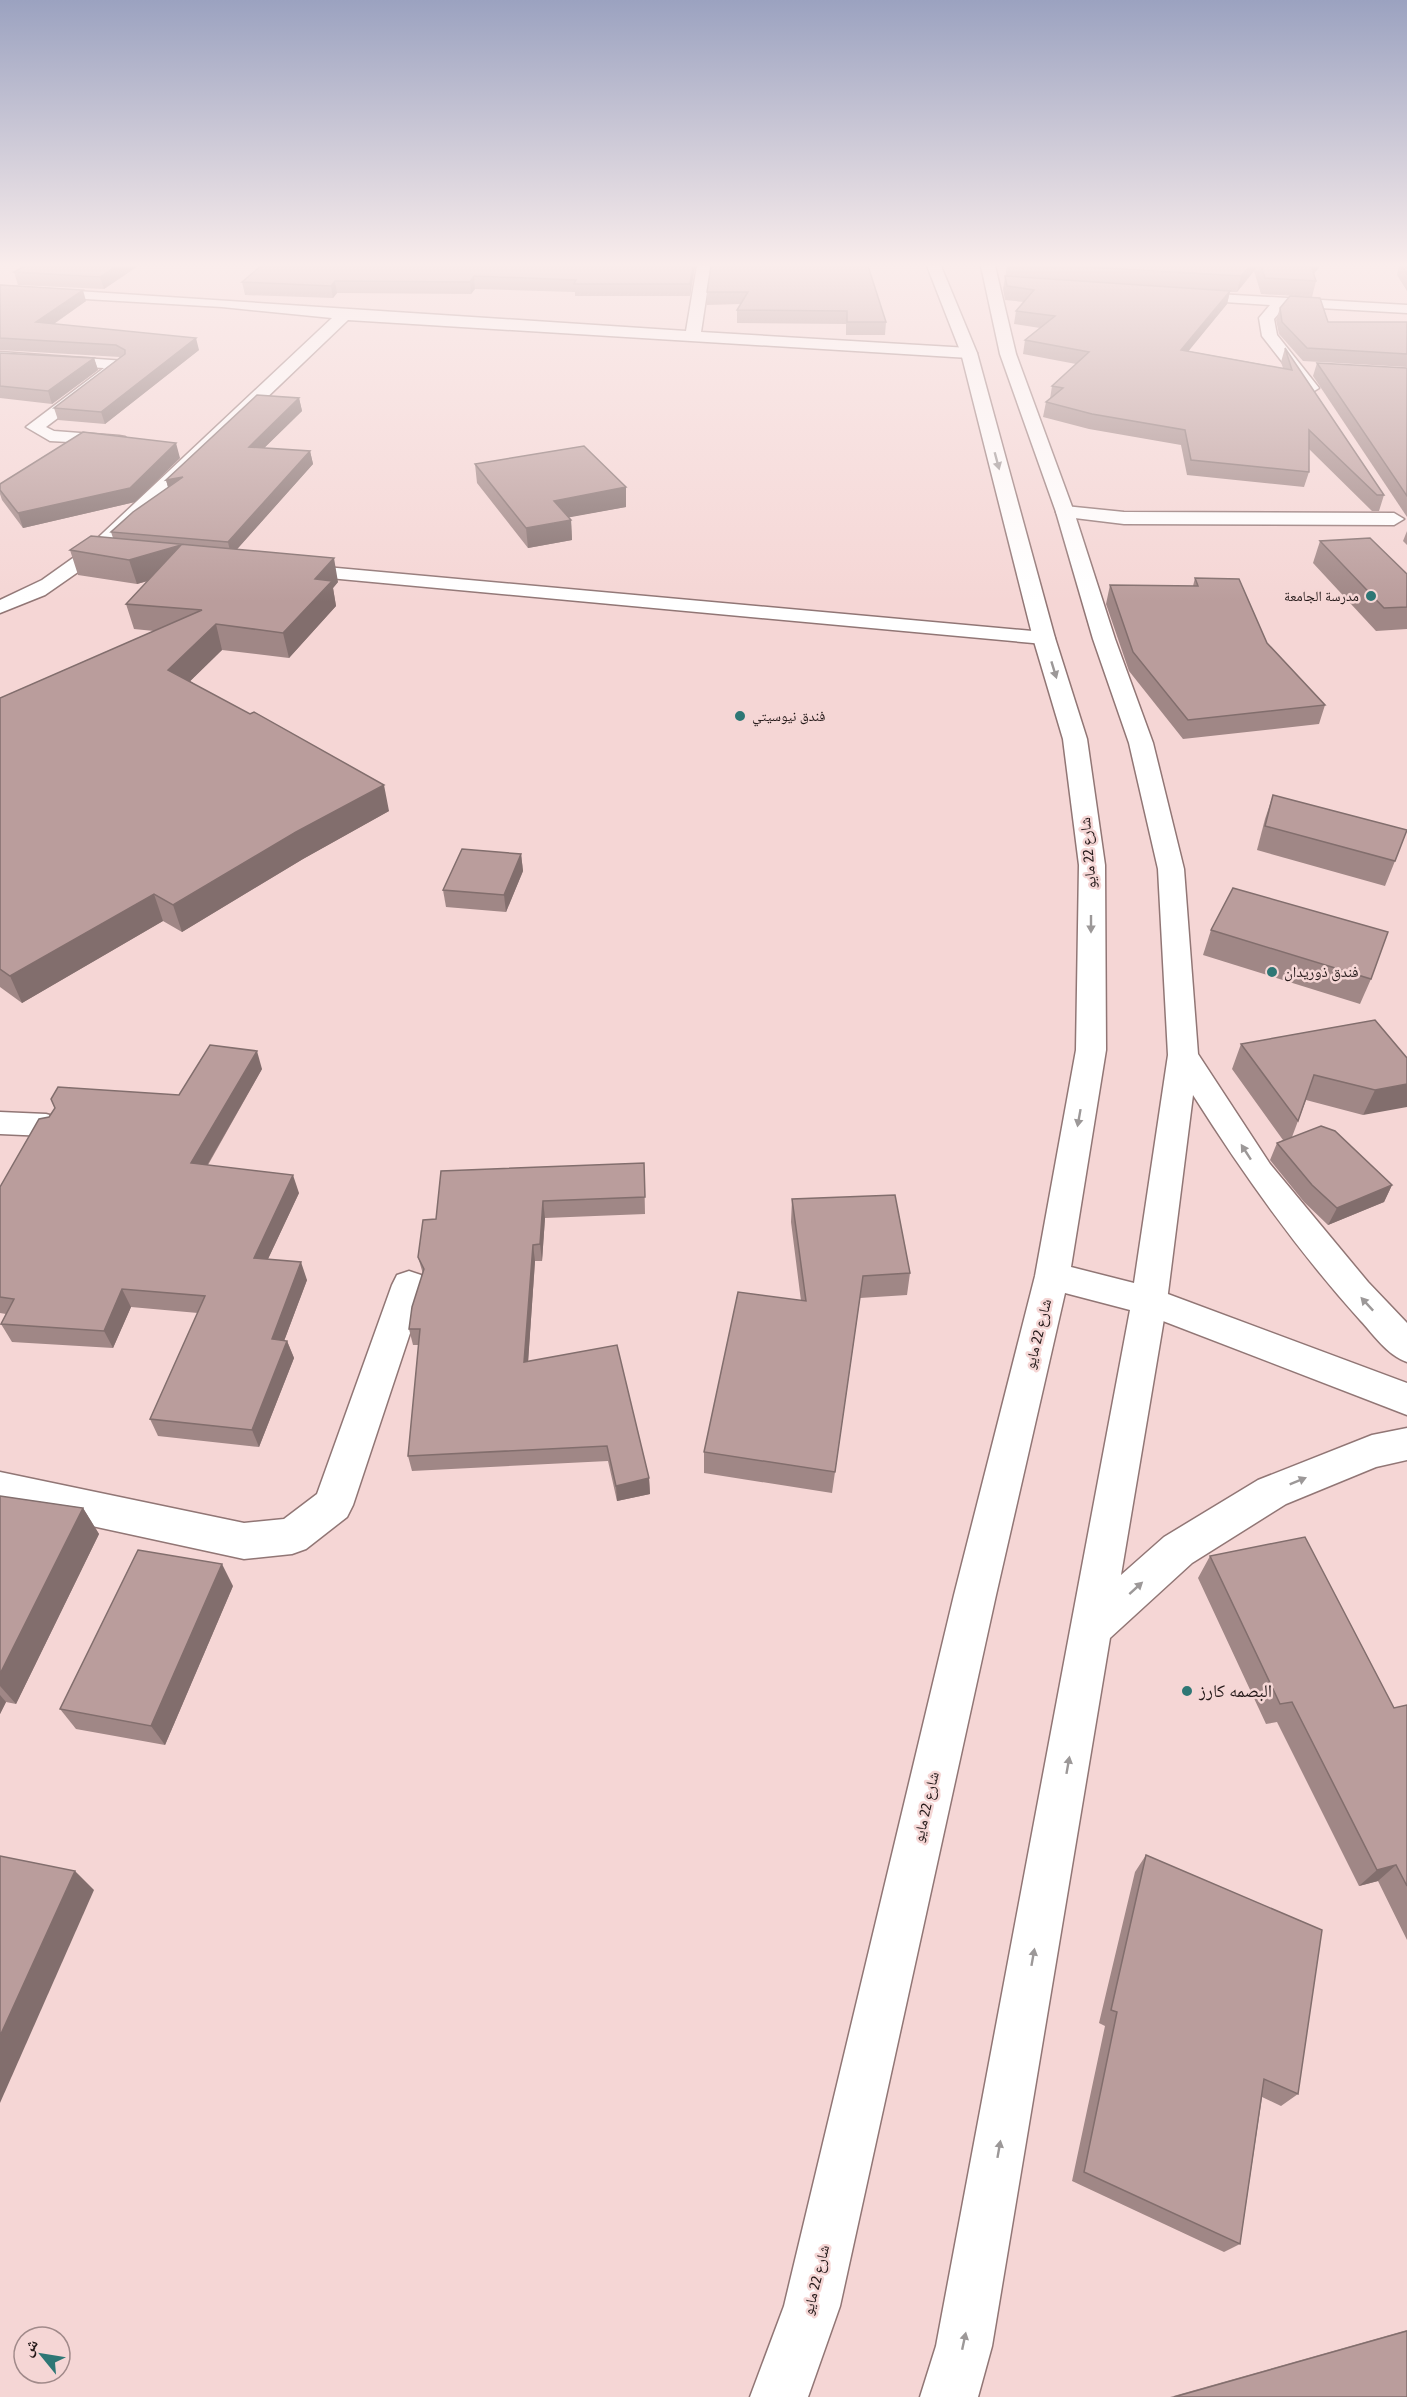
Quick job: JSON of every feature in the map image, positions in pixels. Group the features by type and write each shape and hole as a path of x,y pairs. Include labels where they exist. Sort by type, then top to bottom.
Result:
{"street":[{"path":"101,378 35,428 50,436 133,442"},
{"path":"0,607 17,602 57,581 94,552 278,378"},
{"name":"شارع 22 مايو","path":"949,2397 964,2346 1149,1301 1183,1055 1171,869 1141,743 1104,639 1037,512 980,378"},
{"name":"شارع 22 مايو","path":"779,2397 812,2306 975,1595 1052,1276 1091,1050 1092,865 1075,739 1044,638 1037,512 1012,378"},
{"path":"1304,378 1322,405"},
{"path":"181,446 205,448"},
{"path":"1382,500 1407,536"},
{"path":"1037,512 1124,518 1394,519"},
{"path":"94,552 116,554"},
{"path":"275,568 1044,638"},
{"path":"1183,1055 1259,1172 1356,1292 1407,1347"},
{"path":"0,1123 46,1125"},
{"path":"1052,1276 1149,1301 1407,1399"},
{"path":"0,1489 244,1541 292,1536 333,1505 409,1285"},
{"path":"1092,1627 1178,1550 1272,1492 1372,1451 1407,1444"}],"building":[{"path":"0,378 66,378 48,391 0,386"},
{"path":"94,378 145,378 101,412 54,408"},
{"path":"1061,378 1305,378 1384,495 1377,495 1309,430 1309,472 1191,460 1185,430 1092,414 1046,402 1063,388 1052,386"},
{"path":"1327,378 1407,378 1407,496"},
{"path":"257,395 299,398 249,447 310,451 228,542 111,532 133,512 183,477 166,480"},
{"path":"83,432 176,443 130,488 18,513 0,490 0,484"},
{"path":"584,446 626,487 554,501 571,520 526,528 475,464"},
{"path":"91,536 334,558 315,579 332,581 283,633 216,624 168,670 250,714 254,712 384,785 296,832 173,905 154,894 10,976 0,969 0,698 202,610 126,604 181,545 129,560 70,550"},
{"path":"1370,538 1407,574 1407,607 1384,608 1320,541"},
{"path":"1195,578 1239,579 1267,643 1325,705 1188,720 1133,652 1110,585 1198,586"},
{"path":"1273,795 1407,830 1395,861 1265,826"},
{"path":"462,849 521,854 504,895 443,890"},
{"path":"1233,888 1388,932 1371,979 1211,930"},
{"path":"1375,1020 1407,1058 1407,1084 1375,1090 1314,1075 1298,1121 1241,1044"},
{"path":"210,1045 257,1051 191,1163 293,1175 254,1258 301,1262 272,1339 287,1341 252,1430 150,1419 205,1296 122,1289 104,1331 1,1324 14,1299 0,1297 0,1187 39,1119 49,1117 55,1108 51,1099 58,1087 179,1095"},
{"path":"1321,1126 1335,1131 1392,1185 1337,1208 1312,1185 1277,1143"},
{"path":"644,1163 645,1197 543,1201 540,1244 533,1245 524,1362 617,1345 649,1478 616,1486 607,1446 408,1456 420,1329 409,1329 412,1307 424,1269 418,1257 423,1220 436,1219 441,1171"},
{"path":"895,1195 910,1273 863,1276 835,1472 704,1452 738,1292 806,1301 792,1199"},
{"path":"0,1496 83,1508 0,1674"},
{"path":"1305,1537 1394,1708 1407,1705 1407,1886 1396,1865 1377,1870 1292,1702 1280,1704 1210,1556"},
{"path":"138,1550 222,1564 151,1726 60,1709"},
{"path":"1146,1855 1322,1930 1298,2094 1264,2079 1240,2244 1084,2172 1117,2012 1111,2010"},
{"path":"0,1856 75,1871 0,2036"},
{"path":"1407,2331 1407,2397 1174,2397"}],"place":[{"name":"مدرسة الجامعة","path":"1371,596"},
{"name":"فندق نيوسيتي","path":"740,716"},
{"name":"فندق ذوريدان","path":"1272,972"},
{"name":"البصمه كارز","path":"1187,1691"}]}
